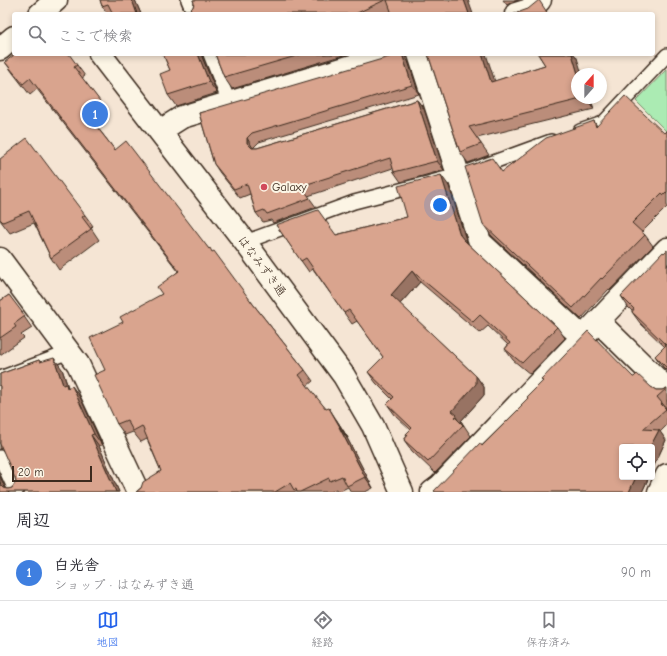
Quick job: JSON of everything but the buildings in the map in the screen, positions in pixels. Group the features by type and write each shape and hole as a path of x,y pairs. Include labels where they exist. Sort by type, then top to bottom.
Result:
{"street":[{"path":"42,12 57,0 67,12"},
{"path":"522,12 532,9 540,0"},
{"path":"0,49 12,39"},
{"name":"はなみずき通","path":"102,56 245,242 344,376 373,426 402,492"},
{"path":"160,131 182,116 385,56"},
{"path":"419,56 426,101 458,174 480,242 582,338"},
{"path":"432,492 440,486 667,249"},
{"path":"0,258 78,364 138,492"},
{"path":"598,321 667,389"},
{"path":"659,492 667,475"}],"lane":[{"path":"188,0 193,12"},
{"path":"245,242 354,202 458,174 603,123 667,55"},
{"path":"211,56 229,102"},
{"path":"0,378 69,352"},
{"path":"0,457 16,492"}],"green space":[{"path":"667,69 667,132 636,101"}],"place":[{"name":"白光舎","path":"95,114"},
{"name":"Galaxy","path":"264,187"}]}
